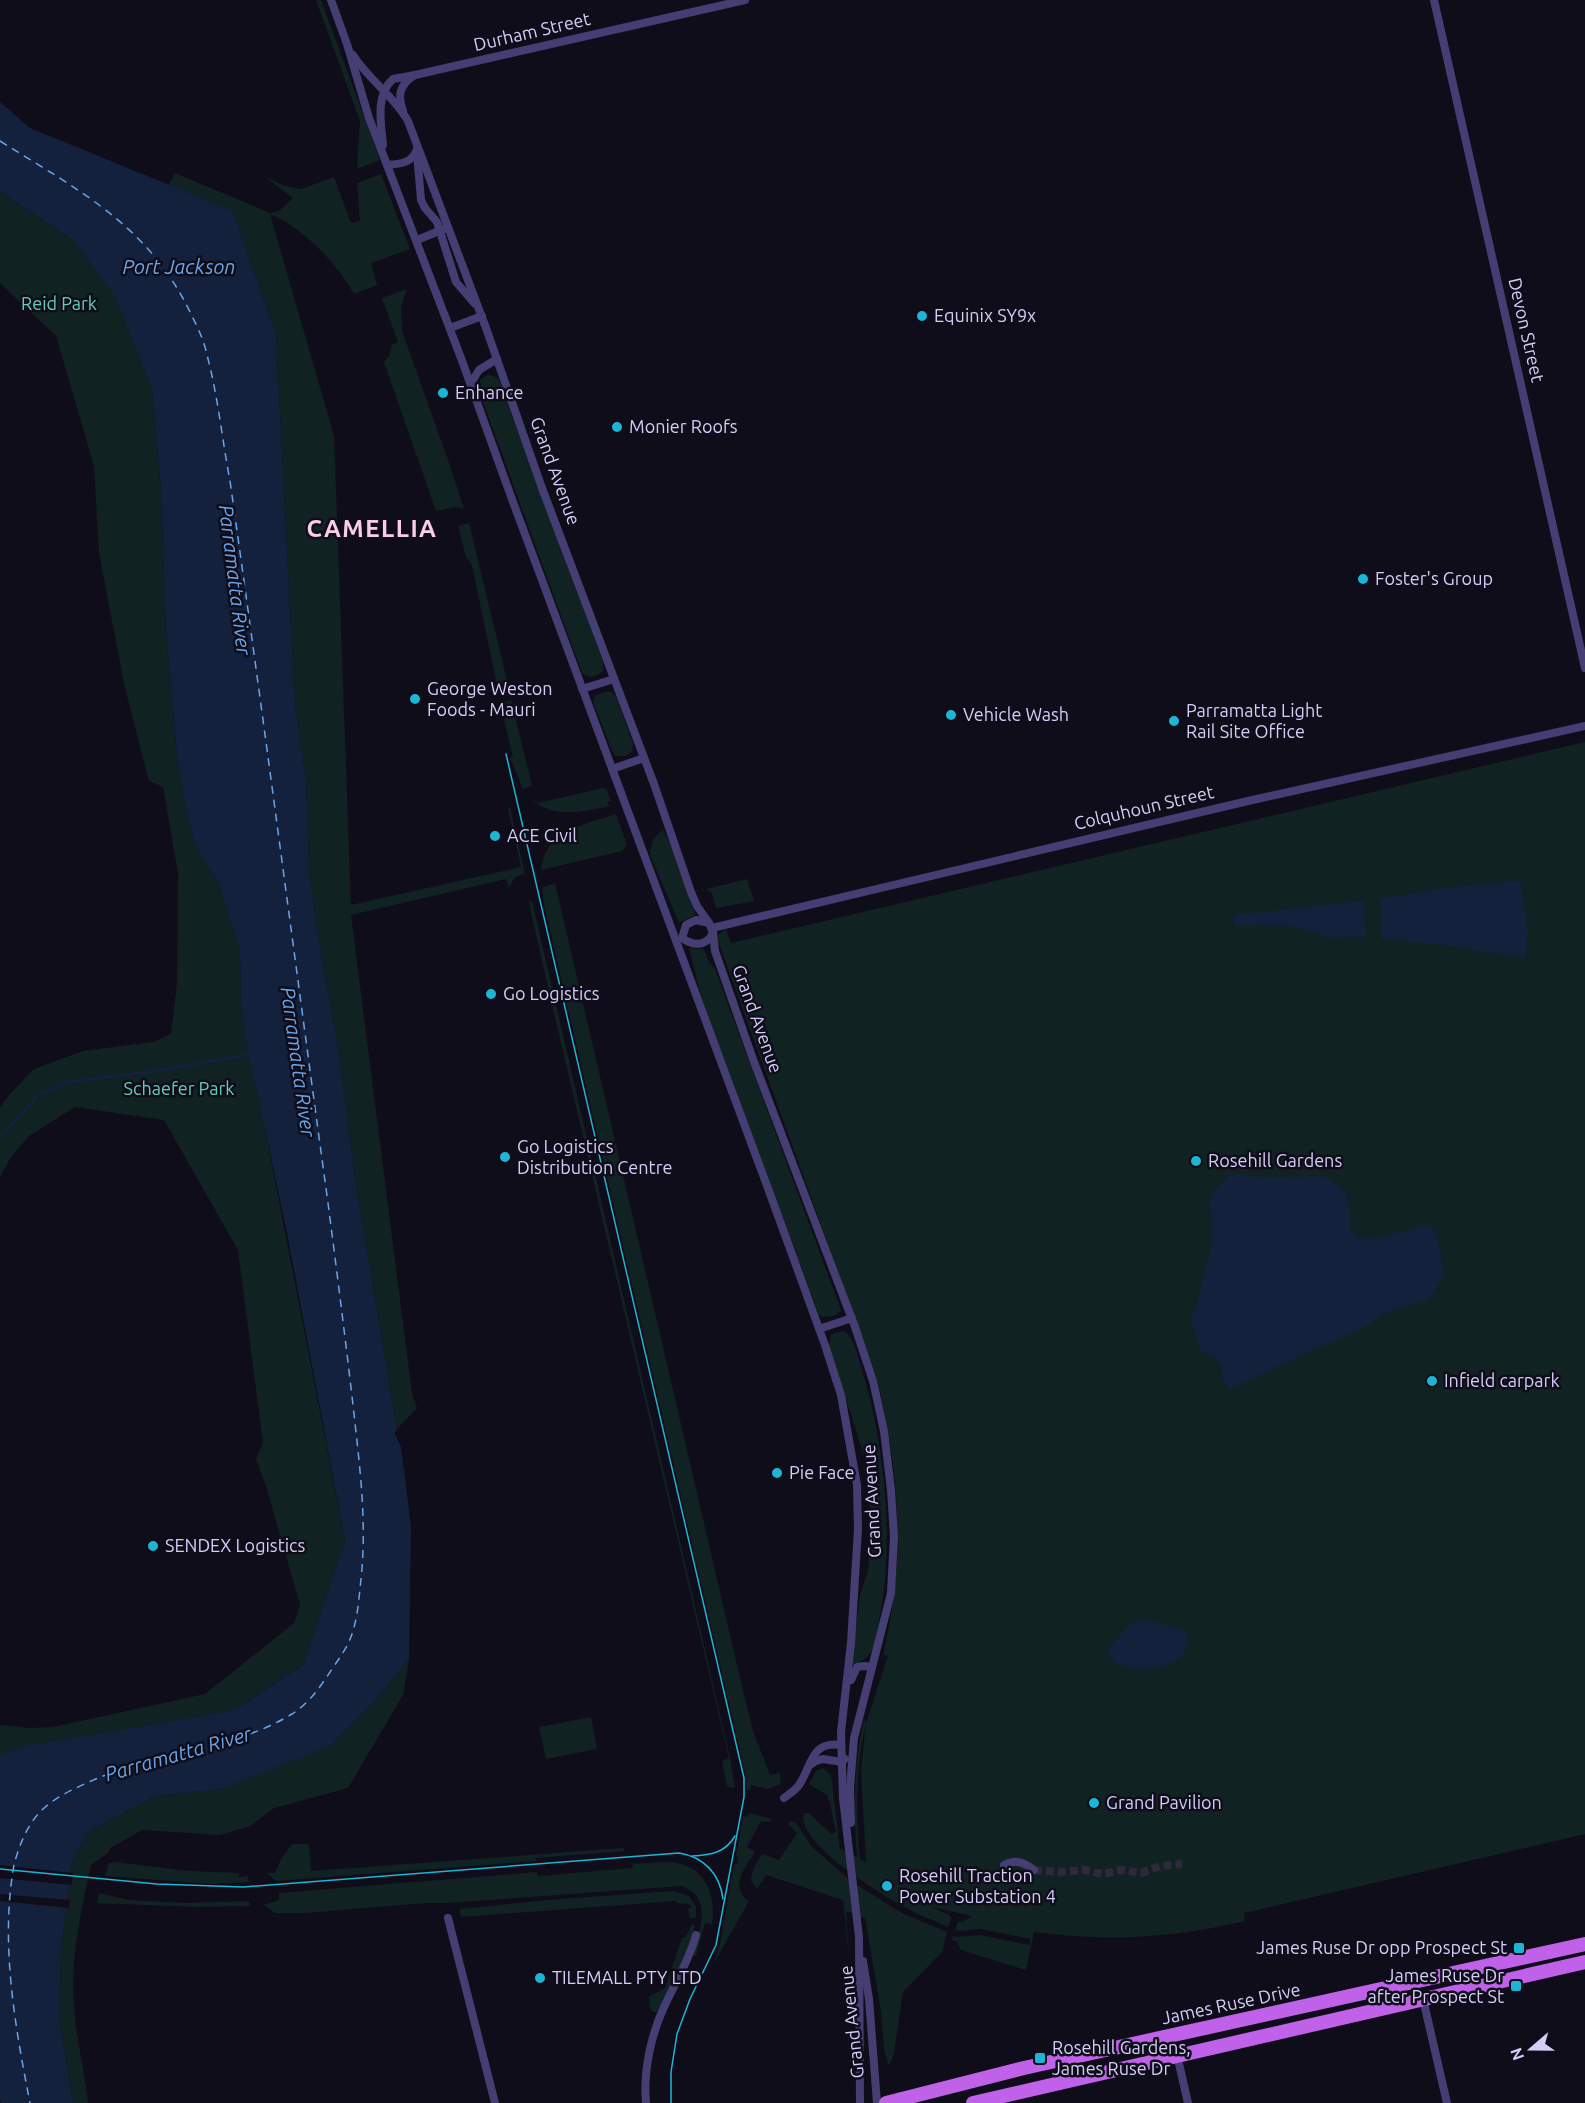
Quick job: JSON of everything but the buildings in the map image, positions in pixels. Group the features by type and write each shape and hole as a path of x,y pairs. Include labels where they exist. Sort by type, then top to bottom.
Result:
{"main road":[{"name":"James Ruse Drive","path":"886,2103 1024,2068 1585,1944"},
{"name":"James Ruse Drive","path":"973,2103 1585,1962"}],"street":[{"name":"Grand Avenue","path":"331,0 369,118 471,382 819,1329 841,1395 857,1485 857,1568 841,1745 845,1813 859,1937 867,1983 877,2103"},
{"name":"Durham Street","path":"365,72 378,78 416,75 745,0"},
{"name":"Devon Street","path":"1434,0 1585,668"},
{"name":"Grand Avenue","path":"347,44 365,72 408,122 444,229 482,316 542,488 693,895 711,928 715,951 754,1062 852,1318 873,1381 884,1431 894,1536 891,1593 854,1738 851,1853"},
{"path":"408,122 399,95 405,84 416,75"},
{"path":"401,76 390,81 384,92 380,116 386,161 409,161 415,155 416,146"},
{"path":"416,146 420,196 425,208 444,229 417,240"},
{"path":"450,328 482,316"},
{"path":"471,382 479,370 497,359"},
{"path":"582,689 614,679"},
{"name":"Colquhoun Street","path":"711,928 1259,798 1585,726"},
{"path":"612,769 644,758"},
{"name":"Grand Avenue","path":"646,861 682,938 699,1003"},
{"path":"700,920 711,928 710,939 701,944 691,944 682,938 685,927 690,922 700,920"},
{"path":"819,1329 852,1318"},
{"path":"842,1716 852,1673 859,1666 872,1667"},
{"path":"784,1798 799,1785 813,1755 819,1749 828,1744 841,1745 852,1754 842,1762 821,1760 813,1762 807,1768"},
{"path":"1004,1865 1012,1861 1024,1863 1034,1870"},
{"path":"448,1918 495,2103"},
{"path":"646,2103 649,2064 659,2019 689,1959 696,1935"},
{"name":"Grand Avenue","path":"859,1937 860,2103"},
{"path":"1423,1999 1447,2103"},
{"path":"1177,2055 1188,2103"}],"green space":[{"path":"316,0 321,0 380,160 357,169 360,121"},
{"path":"175,173 270,213 279,211 293,198 265,177 285,186 301,189 334,177 351,223 360,221 357,183 381,174 410,249 371,263 377,285 354,294 338,270 318,247 294,228 270,214 334,436 351,905 521,867 508,808 510,807 525,874 515,877 509,888 506,879 351,915 412,1394 417,1408 397,1429 356,1184 338,1047 318,937 309,868 306,779 296,710 293,666 276,335 233,211 168,186"},
{"path":"0,191 73,240 116,297 152,390 161,491 166,632 178,767 194,843 218,882 240,951 241,1006 345,1540 303,1665 234,1710 82,1737 0,1761 0,1725 30,1728 53,1727 205,1694 294,1623 300,1605 256,1459 263,1443 238,1250 164,1120 75,1107 29,1136 11,1157 0,1177 0,1108 34,1069 83,1051 153,1042 171,1034 177,984 178,873 163,787 149,781 125,688 99,553 94,466 56,336 0,283"},
{"path":"407,289 401,307 402,331 464,509 455,507 436,511 384,362 389,356 392,345 398,342 382,298"},
{"path":"487,375 499,380 603,662 603,671 598,675 590,677 582,673 479,391 480,380"},
{"path":"469,523 510,693 503,694 498,690 473,570 466,557 458,526"},
{"path":"610,691 616,696 633,743 632,751 626,756 615,756 593,702 596,695"},
{"path":"511,700 532,785 523,789 510,758 513,757 500,703"},
{"name":"Rosehill Gardens","path":"1585,742 1585,1834 1244,1913 1245,1921 1218,1927 1140,1937 1088,1937 1034,1932 1026,1970 961,1950 957,1942 952,1940 953,1936 980,1935 1029,1945 1031,1939 981,1929 958,1931 955,1930 958,1921 963,1922 972,1916 932,1907 949,1915 951,1919 948,1927 903,1907 839,1864 811,1837 804,1824 804,1813 809,1813 831,1834 836,1832 830,1803 827,1799 829,1796 809,1784 816,1771 823,1768 830,1774 832,1782 840,1849 857,1857 856,1770 864,1718 866,1723 888,1656 883,1655 895,1585 897,1515 895,1481 884,1411 876,1376 718,941 718,935 726,929 731,943","holes":["866,1723 861,1770 866,1862 860,1859 857,1808 858,1774"]},
{"path":"606,789 611,801 607,802 609,806 589,810 558,812 540,805 531,799 538,803"},
{"path":"616,814 627,845 622,851 541,870 544,857 558,838 579,826"},
{"path":"663,830 676,855 695,915 679,923 650,855 653,841"},
{"path":"747,879 754,901 716,908 712,893 706,889"},
{"path":"555,883 753,1731 770,1775 780,1773 781,1784 768,1789 751,1785 750,1790 747,1790 746,1777 545,909 542,888"},
{"path":"532,901 730,1758 735,1788 727,1786 722,1761 729,1758 554,1013 530,908"},
{"path":"689,948 704,949 715,969 841,1310 834,1316 819,1315 701,996"},
{"path":"844,1331 851,1338 857,1352 869,1396 881,1460 887,1526 884,1591 875,1641 870,1654 853,1665 851,1663 860,1595 868,1571 871,1532 865,1459 829,1345 831,1334"},
{"path":"409,1659 403,1695 348,1788 274,1808 250,1826 220,1835 142,1830 110,1848 108,1853 91,1865 77,1935 73,1989 88,2103 73,2103 59,2016 61,1952 71,1865 87,1833 155,1796 221,1789 378,1697"},
{"path":"591,1717 597,1749 546,1759 539,1727"},
{"path":"749,1813 772,1819 769,1822 761,1821 747,1847 754,1851 754,1854 739,1884 743,1896 749,1901 713,1965 720,1944 734,1865 737,1864 738,1857 736,1856 743,1816 748,1817"},
{"path":"790,1821 796,1823 812,1847 852,1882 902,1913 947,1932 942,1952 903,1992 894,2053 889,2066 884,2050 881,2011 865,1918 846,1911 849,1956 843,1900 766,1875 757,1889 751,1881 755,1866 763,1854 779,1860 797,1833 789,1825"},
{"path":"292,1844 309,1844 311,1871 624,1848 624,1851 536,1858 536,1861 276,1881 267,1873 275,1873 281,1859"},
{"path":"667,1862 691,1868 706,1883 710,1894 713,1905 711,1929 711,1924 705,1923 696,1956 693,1956 701,1926 701,1907 692,1891 682,1886 305,1913 275,1913 264,1905 279,1900 279,1893 537,1872 538,1876 632,1868 633,1864"},
{"path":"109,1863 189,1871 239,1873 239,1877 248,1876 249,1882 211,1884 105,1876"},
{"path":"673,1891 689,1896 696,1907 696,1918 690,1918 688,1909 692,1907 689,1904 676,1901 461,1917 460,1909 548,1900"},
{"path":"99,1893 129,1900 183,1903 249,1901 250,1906 195,1907 97,1903"},
{"path":"692,1924 695,1925 692,1940 667,1997 657,2012 653,2012 650,2008 649,1997 665,1988 682,1938 685,1938"}],"water":[{"name":"Port Jackson","path":"0,102 30,128 233,211 276,335 293,666 296,710 306,779 309,868 318,937 338,1047 356,1184 397,1429 395,1434 401,1447 411,1527 409,1659 378,1697 330,1746 221,1789 155,1796 87,1833 71,1865 61,1952 59,2016 73,2103 1,2103 0,2100 0,1755 28,1746 234,1710 303,1665 345,1540 287,1233 249,1054 241,1006 240,951 218,882 194,844 178,767 166,632 161,491 152,390 116,298 73,240 0,191"},
{"path":"1520,881 1528,930 1526,958 1445,945 1381,939 1381,899 1453,887"},
{"path":"1364,901 1366,936 1332,938 1291,925 1234,926 1233,915"},
{"path":"1230,1174 1269,1178 1324,1176 1343,1189 1349,1204 1351,1231 1360,1238 1374,1239 1429,1224 1437,1234 1444,1277 1428,1300 1389,1311 1363,1328 1229,1389 1222,1380 1223,1367 1215,1358 1200,1351 1191,1319 1200,1295 1212,1246 1210,1196"},
{"path":"1142,1619 1182,1629 1188,1639 1188,1645 1177,1660 1163,1666 1132,1668 1119,1664 1111,1658 1110,1649 1117,1639 1134,1622"}],"pier":[{"path":"0,1865 73,1873 72,1885 0,1878"},
{"path":"0,1894 70,1900 69,1908 0,1901"}],"waterway":[{"path":"0,1138 38,1095 67,1082 149,1072 253,1054"}],"ferry route":[{"path":"0,141 57,176 108,212 154,255 190,312 206,349 230,481 328,1203 358,1455 363,1517 363,1558 357,1613 352,1634 339,1658 305,1704 292,1714 244,1736 116,1772 66,1793 48,1804 21,1842 14,1865 10,1894 9,1954 19,2044 30,2103"}],"tunnel":[{"path":"1034,1870 1059,1872 1085,1870 1102,1874 1122,1870 1141,1873 1160,1866 1182,1864"}],"tram line":[{"path":"506,754 744,1778 744,1797 716,1945 690,1999 677,2034 671,2072 671,2103"},
{"path":"692,1856 722,1850 735,1836"},
{"path":"0,1869 157,1884 243,1887 679,1853 696,1858 709,1868 718,1882 723,1899"}],"place":[{"name":"Equinix SY9x","path":"922,316"},
{"name":"Enhance","path":"443,393"},
{"name":"Monier Roofs","path":"617,427"},
{"name":"Foster's Group","path":"1363,579"},
{"name":"George Weston Foods - Mauri","path":"415,699"},
{"name":"Vehicle Wash","path":"951,715"},
{"name":"Parramatta Light Rail Site Office","path":"1174,721"},
{"name":"ACE Civil","path":"495,836"},
{"name":"Go Logistics","path":"491,994"},
{"name":"Go Logistics Distribution Centre","path":"505,1157"},
{"name":"Rosehill Gardens","path":"1196,1161"},
{"name":"Infield carpark","path":"1432,1381"},
{"name":"Pie Face","path":"777,1473"},
{"name":"SENDEX Logistics","path":"153,1546"},
{"name":"Grand Pavilion","path":"1094,1803"},
{"name":"Rosehill Traction Power Substation 4","path":"887,1886"},
{"name":"James Ruse Dr opp Prospect St","path":"1519,1948"},
{"name":"TILEMALL PTY LTD","path":"540,1978"},
{"name":"James Ruse Dr after Prospect St","path":"1516,1986"},
{"name":"Rosehill Gardens, James Ruse Dr","path":"1040,2058"}],"district":[{"name":"CAMELLIA","path":"372,529"}],"park label":[{"name":"Reid Park","path":"59,304"},
{"name":"Schaefer Park","path":"179,1089"}],"water label":[{"name":"Parramatta River","path":"235,580"},
{"name":"Parramatta River","path":"298,1062"},
{"name":"Parramatta River","path":"178,1754"}]}
